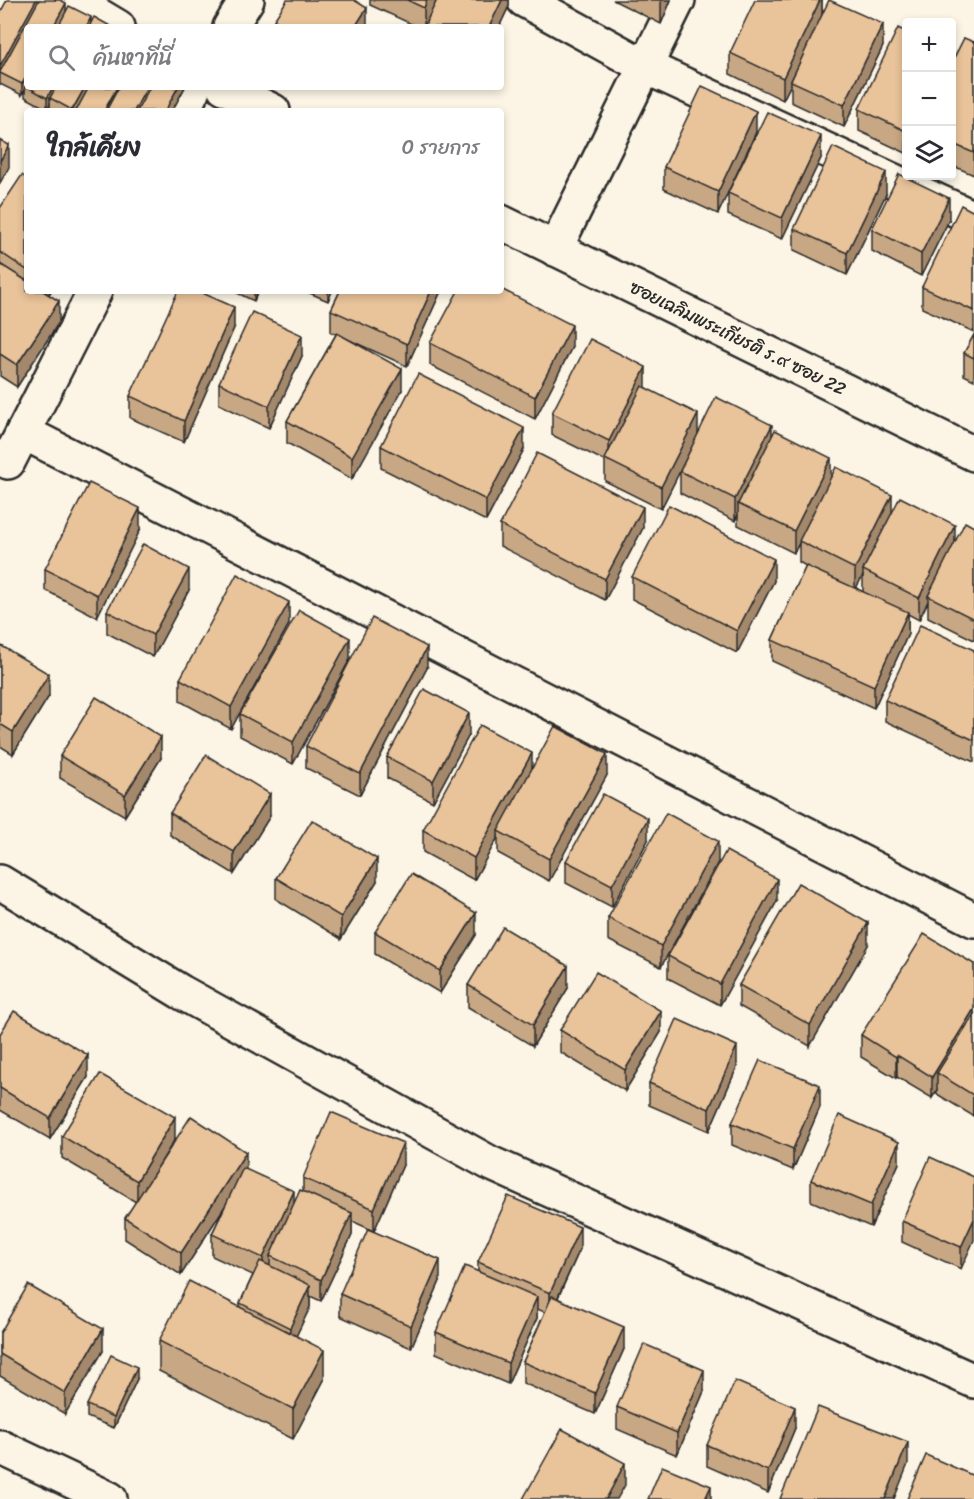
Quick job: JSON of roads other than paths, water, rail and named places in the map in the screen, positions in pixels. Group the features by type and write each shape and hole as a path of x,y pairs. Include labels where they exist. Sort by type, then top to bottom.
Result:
{"street":[{"path":"73,0 113,24"},
{"path":"232,24 247,0"},
{"path":"524,0 646,67 974,218"},
{"path":"555,249 678,0"},
{"path":"184,108 193,90"},
{"path":"230,90 267,108"},
{"name":"ซอยเฉลิมพระเกียรติ ร.๙ ซอย 22","path":"504,224 974,454"},
{"path":"0,457 8,462 93,294"},
{"path":"23,432 974,920"},
{"path":"0,882 181,992 490,1163 974,1381"},
{"path":"0,1447 110,1499"}]}
